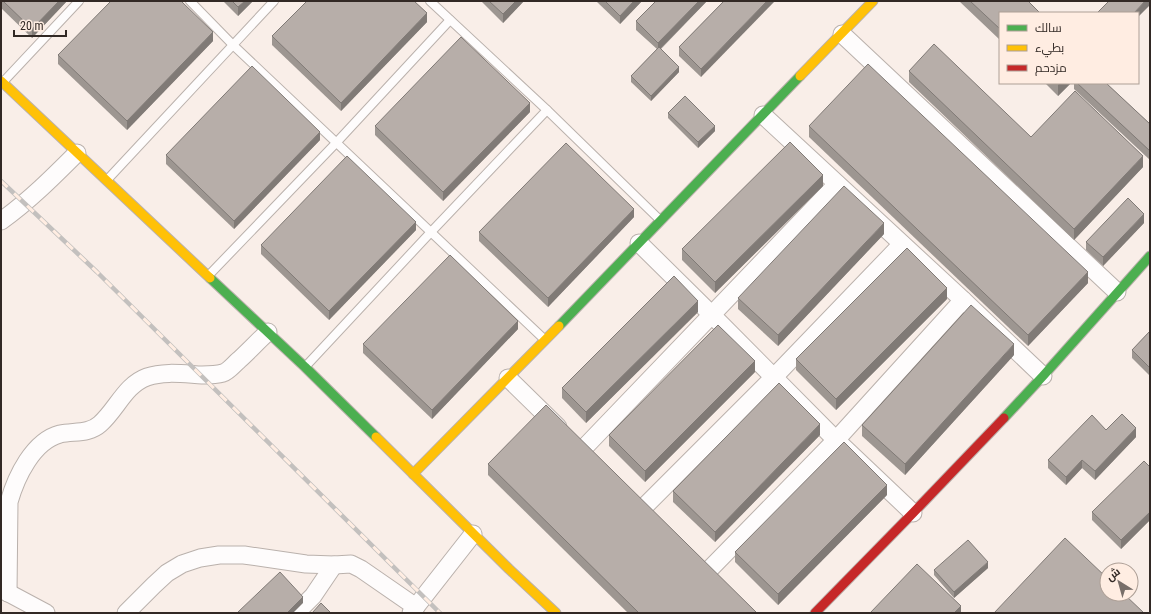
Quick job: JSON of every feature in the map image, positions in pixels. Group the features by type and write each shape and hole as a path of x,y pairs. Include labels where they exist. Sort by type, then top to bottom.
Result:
{"street":[{"path":"412,474 508,378 873,1"},
{"path":"842,34 1117,292"},
{"path":"2,82 306,367 509,570 556,613"},
{"path":"762,115 964,300 1043,376"},
{"path":"1,221 16,211 77,153"},
{"path":"508,378 588,456 712,315 837,184"},
{"path":"639,243 836,440 914,513"},
{"path":"642,509 774,377 902,244"},
{"path":"815,613 914,513 1043,376 1150,256"},
{"path":"707,572 836,440 964,300"},
{"path":"46,613 4,591 12,491 19,476 35,450 50,437 95,428 134,384 146,377 161,374 213,375 224,372 268,332"},
{"path":"130,612 167,573 182,564 200,558 219,555 244,556 306,564 351,564 413,610 473,534"},
{"path":"296,613 318,601 334,565"}],"lane":[{"path":"2,82 79,1"},
{"path":"190,1 234,45 545,340"},
{"path":"107,181 274,1"},
{"path":"430,1 547,110 660,220"},
{"path":"208,276 450,20"},
{"path":"306,367 547,110"}],"building":[{"path":"3,1 59,1 32,29"},
{"path":"111,1 181,1 213,32 127,121 58,55"},
{"path":"232,1 245,1 238,7"},
{"path":"307,1 414,1 427,13 341,103 272,36"},
{"path":"489,1 516,1 503,14"},
{"path":"605,1 634,1 620,16"},
{"path":"656,1 699,1 658,43 636,21"},
{"path":"724,1 767,1 701,69 679,47"},
{"path":"970,1 1028,1 1039,12 999,12 999,28"},
{"path":"1109,1 1145,1 1135,12 1098,12"},
{"path":"461,37 530,103 443,192 375,126"},
{"path":"934,44 1031,137 1075,91 1143,156 1074,229 909,71"},
{"path":"659,47 679,67 651,96 631,76"},
{"path":"868,64 1088,272 1028,335 809,126"},
{"path":"252,66 320,132 234,221 166,155"},
{"path":"1078,84 1107,84 1150,124 1150,151"},
{"path":"685,96 715,126 698,142 668,113"},
{"path":"790,142 823,175 715,282 682,249"},
{"path":"566,143 634,209 548,298 479,232"},
{"path":"347,156 416,222 329,311 261,245"},
{"path":"844,186 884,223 778,335 738,298"},
{"path":"1128,198 1144,214 1103,257 1086,242"},
{"path":"907,248 947,288 836,399 796,359"},
{"path":"450,255 518,321 432,410 363,344"},
{"path":"674,276 698,301 586,412 562,388"},
{"path":"971,305 1014,344 905,464 862,425"},
{"path":"718,325 755,361 645,471 609,435"},
{"path":"1150,331 1150,368 1132,350"},
{"path":"779,383 820,424 715,532 673,491"},
{"path":"546,405 757,613 639,613 488,464"},
{"path":"1122,414 1136,428 1095,471 1082,460 1066,477 1048,460 1092,415 1106,430"},
{"path":"844,442 887,485 778,594 735,552"},
{"path":"1144,461 1150,467 1150,512 1121,540 1092,512"},
{"path":"1065,538 1099,570 1099,602 1132,602 1144,613 994,613"},
{"path":"968,540 988,562 954,592 934,570"},
{"path":"917,564 961,606 954,613 870,613"},
{"path":"280,572 303,597 287,613 237,613"},
{"path":"321,603 331,613 312,613"}],"railway":[{"path":"1,181 97,272 440,613"}],"traffic: fast":[{"path":"559,326 800,76"},
{"path":"1004,418 1150,256"},
{"path":"210,278 305,367 376,437"}],"traffic: slow":[{"path":"800,76 873,1"},
{"path":"1,81 210,278"},
{"path":"413,474 559,326"},
{"path":"376,437 509,569 556,613"}],"traffic: jam":[{"path":"815,613 1004,418"}]}
